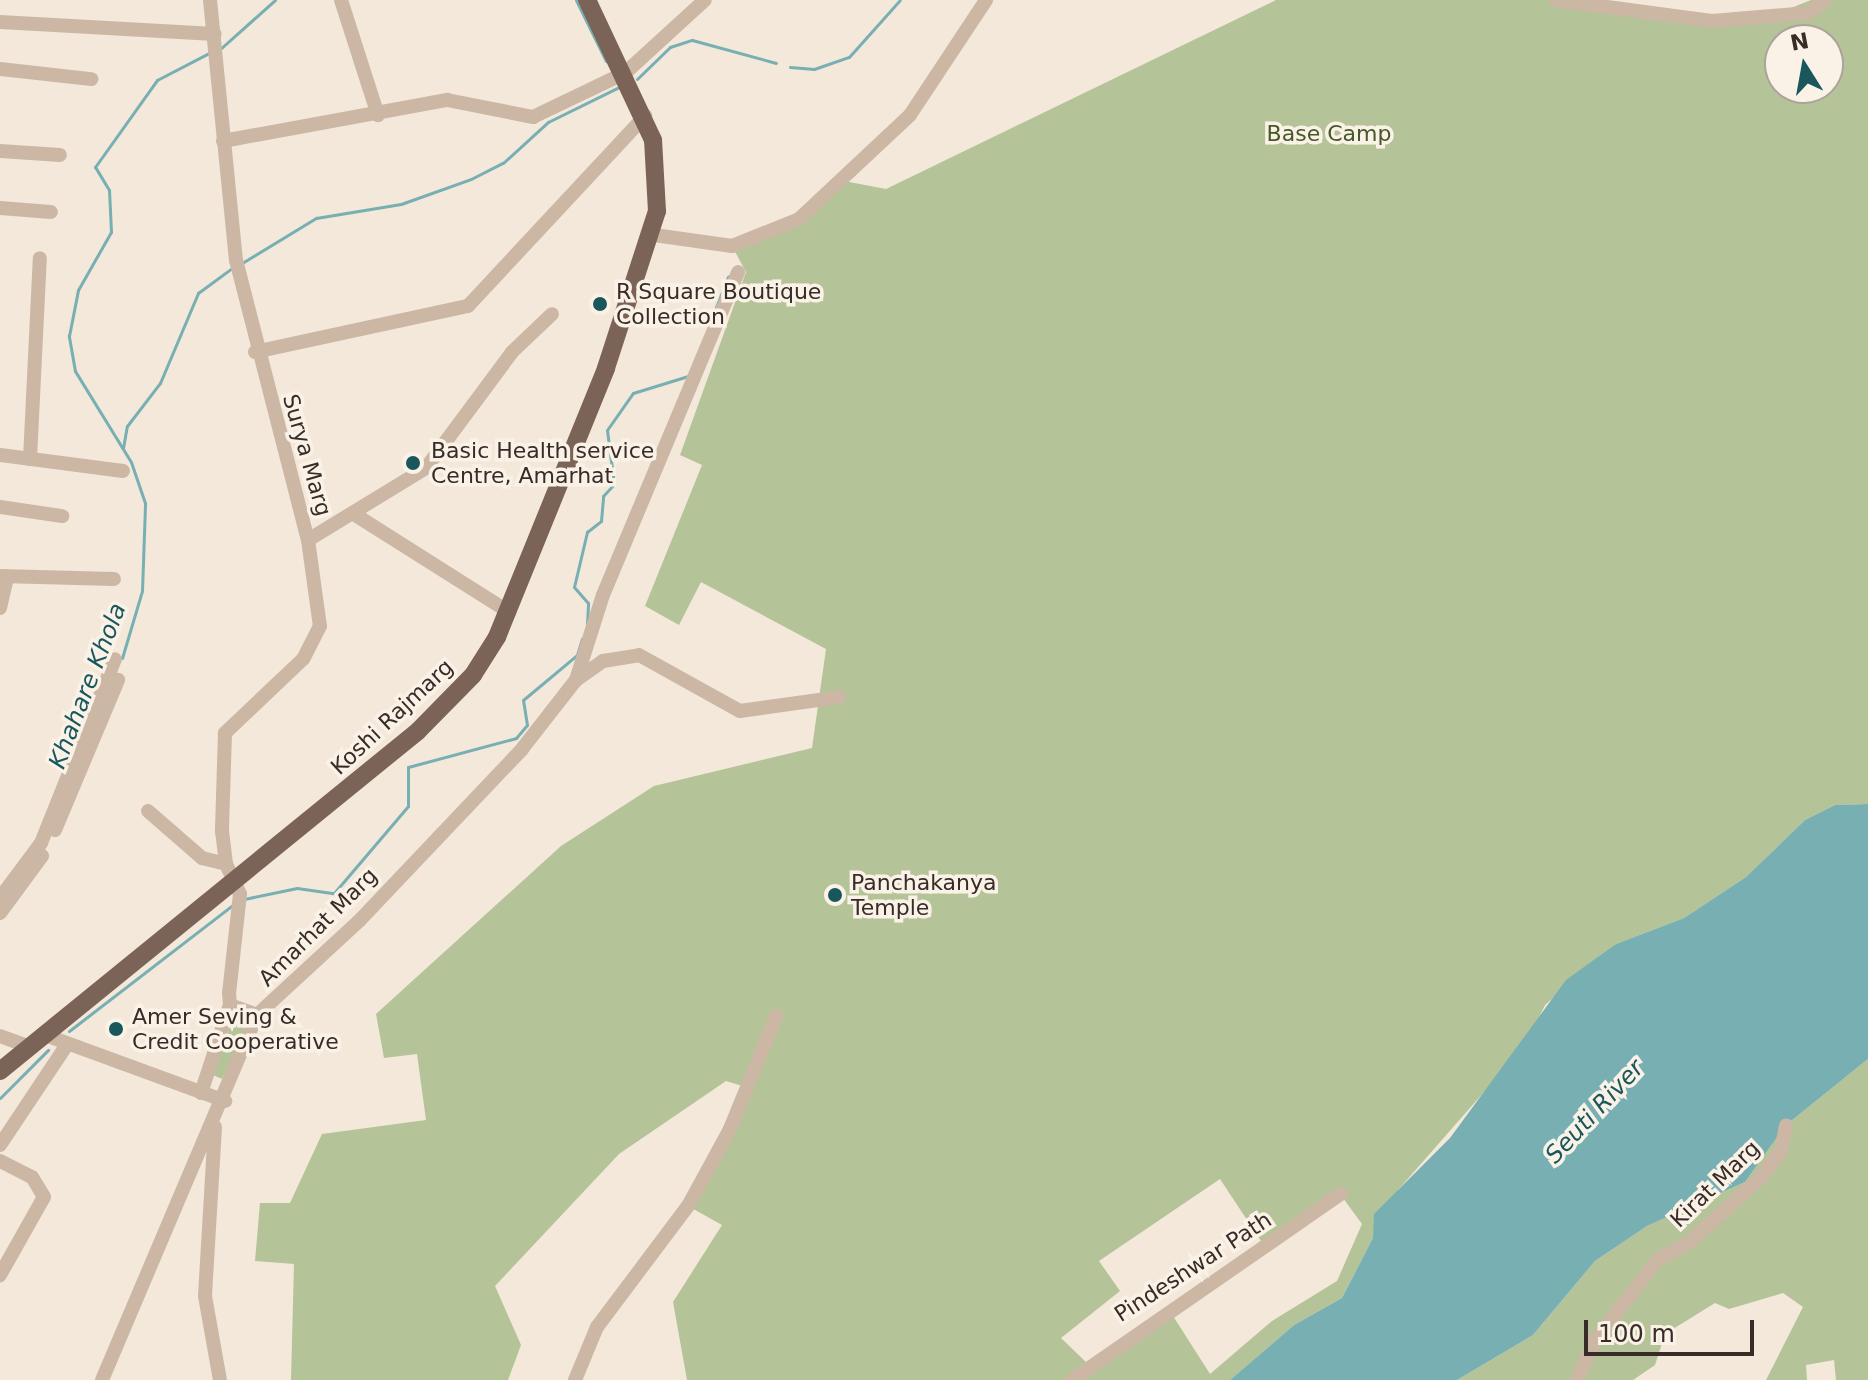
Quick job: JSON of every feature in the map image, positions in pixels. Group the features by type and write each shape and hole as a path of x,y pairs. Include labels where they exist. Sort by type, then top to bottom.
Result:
{"main road":[{"name":"Koshi Rajmarg","path":"0,1071 238,895 460,691 509,612 654,235 660,182 645,116 587,0"}],"street":[{"name":"Surya Marg","path":"210,0 237,266 255,352 308,540 319,636 225,733 226,864 238,895"},
{"path":"341,0 378,115"},
{"path":"223,141 464,99 533,117 625,73 705,0"},
{"path":"654,235 732,246 799,219 910,115 986,0"},
{"path":"1555,0 1712,21 1808,13 1825,0"},
{"path":"0,22 215,38"},
{"path":"0,69 91,79"},
{"path":"255,352 468,306 645,116"},
{"path":"0,151 60,155"},
{"path":"0,208 51,212"},
{"path":"30,459 40,258"},
{"path":"576,680 603,595 738,272"},
{"path":"308,540 357,516 426,468 512,352 552,314"},
{"path":"0,455 123,471"},
{"path":"0,507 62,516"},
{"path":"357,516 509,612"},
{"path":"0,608 4,576 114,579"},
{"path":"576,680 603,661 631,655 740,711 839,697"},
{"path":"0,913 29,867 45,834 115,659"},
{"path":"0,898 29,867 118,680"},
{"name":"Amarhat Marg","path":"102,1380 225,1101 257,1015 360,920 576,680"},
{"path":"148,811 202,858 226,864"},
{"path":"201,1093 230,1005 238,895"},
{"path":"230,1005 257,1015"},
{"path":"575,1380 597,1327 688,1206 730,1129 776,1016"},
{"path":"45,1035 66,1046 225,1101"},
{"path":"0,1036 30,1047"},
{"path":"0,1145 66,1046"},
{"path":"215,1119 205,1296 220,1380"},
{"name":"Kirat Marg","path":"1577,1380 1594,1342 1658,1259 1690,1242 1762,1176 1781,1151 1786,1125"},
{"path":"0,1161 32,1177 44,1197 0,1275"},
{"name":"Pindeshwar Path","path":"1072,1380 1341,1194"}],"green space":[{"name":"Base Camp","path":"1276,0 1599,0 1712,21 1764,19 1811,0 1868,0 1868,804 1835,805 1805,820 1746,877 1684,918 1616,944 1545,1005 1526,1044 1398,1190 1342,1298 1294,1325 1230,1380 687,1380 673,1302 722,1225 688,1206 746,1087 726,1081 619,1154 495,1286 521,1345 508,1380 291,1380 294,1264 255,1261 260,1203 290,1203 322,1134 426,1120 417,1054 384,1058 376,1014 561,846 654,786 812,748 826,649 701,582 679,625 645,606 702,465 680,455 746,272 732,246 766,237 844,181 886,189","holes":["1220,1179 1265,1247 1340,1194 1362,1224 1337,1281 1272,1321 1210,1374 1168,1308 1088,1364 1061,1338 1120,1291 1099,1261"]},
{"path":"235,1013 252,1016 222,1079 213,1075"},
{"path":"1868,1059 1868,1380 1836,1380 1834,1360 1806,1365 1807,1380 1766,1380 1803,1307 1783,1293 1729,1309 1715,1303 1665,1334 1655,1365 1633,1380 1457,1380 1533,1335 1595,1261 1647,1226 1745,1182 1786,1125"}],"water":[{"name":"Seuti River","path":"1868,804 1868,1059 1786,1125 1745,1182 1647,1226 1595,1261 1533,1335 1457,1380 1230,1380 1294,1325 1342,1298 1373,1238 1374,1214 1450,1138 1566,980 1616,944 1684,918 1746,877 1805,820 1835,805"}],"waterway":[{"name":"Khahare Khola","path":"219,50 275,0"},
{"path":"576,0 606,61"},
{"path":"790,67 814,69 849,57 900,0"},
{"path":"637,79 670,47 692,40 776,63"},
{"name":"Khahare Khola","path":"122,658 142,591 145,503 131,462 75,371 69,336 78,290 111,232 109,190 95,167 157,80 211,52"},
{"path":"242,263 316,218 401,204 471,179 503,163 548,122 619,87"},
{"path":"123,448 127,426 160,383 198,293 232,268"},
{"path":"709,325 728,277"},
{"path":"587,624 588,603 574,587 587,532 601,521 603,496 614,484 607,430 633,393 691,375"},
{"path":"244,899 297,888 334,893 408,806 408,767 516,738 527,725 523,700 577,655 582,639"},
{"path":"69,1031 234,904"},
{"path":"0,1098 48,1050"}],"place":[{"name":"R Square Boutique Collection","path":"600,304"},
{"name":"Basic Health service Centre, Amarhat","path":"413,463"},
{"name":"Panchakanya Temple","path":"835,895"},
{"name":"Amer Seving & Credit Cooperative","path":"116,1029"}]}
